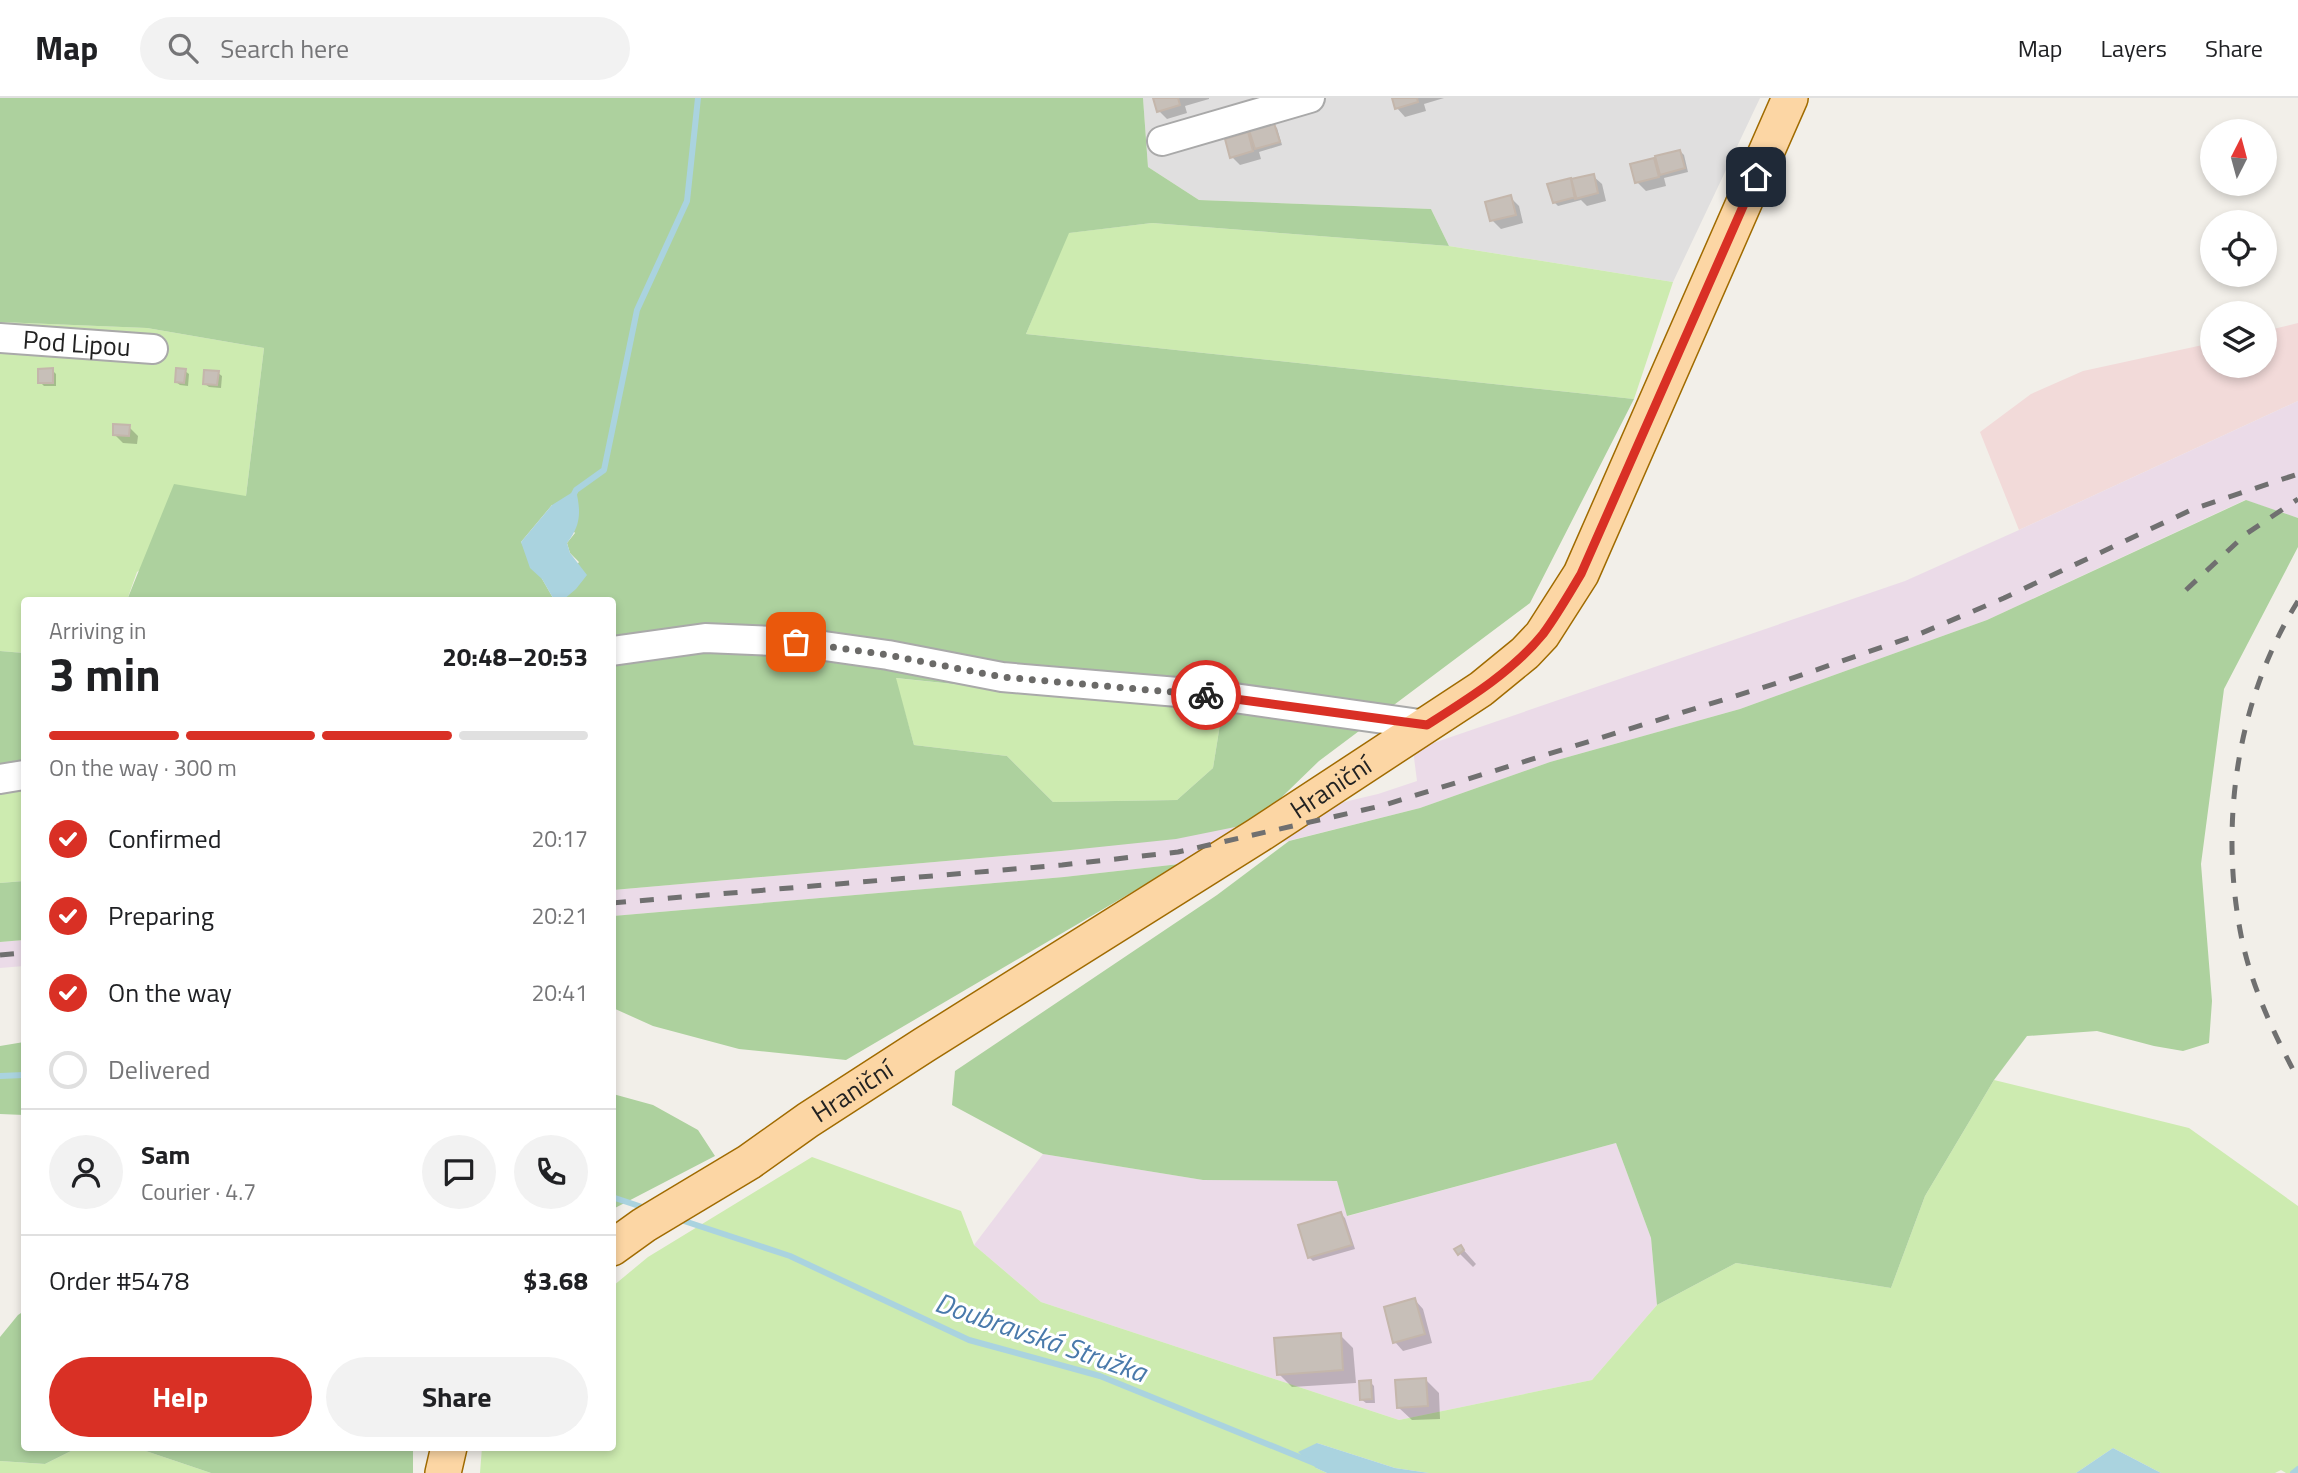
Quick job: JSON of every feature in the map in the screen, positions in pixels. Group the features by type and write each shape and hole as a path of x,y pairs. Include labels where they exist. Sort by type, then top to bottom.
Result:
{"main road":[{"name":"Hraniční","path":"616,1245 749,1162 808,1120 924,1045 1257,836 1482,689 1525,653 1542,635 1569,594 1607,517 1790,98"},
{"path":"443,1473 448,1451"}],"street":[{"path":"1163,141 1310,98"},
{"name":"Pod Lipou","path":"0,338 153,349"},
{"path":"616,650 705,638 796,642 888,655 1002,677 1213,695 1427,725"},
{"path":"0,779 21,776"}],"shaded area":[{"path":"1143,98 1760,98 1673,282 1449,246 1431,209 1199,200 1148,167"},
{"path":"2298,323 2298,401 2019,530 1980,432 2031,394 2083,371 2200,346 2200,378 2277,378 2277,328"},
{"path":"2298,401 2298,518 2245,500 1987,620 1740,709 1550,762 1420,808 1260,848 1180,864 1064,877 616,916 616,890 1061,851 1255,823 1378,794 1417,781 1413,750 1905,581"},
{"path":"21,940 21,966 0,968 0,942"},
{"path":"1616,1143 1651,1238 1657,1305 1592,1380 1399,1420 1041,1302 974,1245 1043,1154 1203,1180 1337,1181 1348,1216"}],"green space":[{"path":"0,98 1143,98 1148,167 1199,200 1431,209 1449,246 1152,223 1069,233 1026,334 1634,399 1530,603 1319,761 1255,823 1176,839 616,890 616,597 554,597 579,562 570,553 567,543 575,533 552,505 521,542 552,597 128,597 174,484 246,496 264,348 147,328 0,322","holes":["896,678 1222,712 1213,768 1177,800 1053,802 1007,756 914,745"]},
{"path":"1152,223 1449,246 1673,282 1634,399 1026,334 1068,233"},
{"path":"0,322 147,328 264,348 246,496 137,572 128,597 21,597 21,653 0,651"},
{"path":"2246,500 2298,518 2298,547 2224,689 2201,864 2212,1001 2209,1043 2183,1051 2097,1031 2027,1036 1994,1080 1925,1196 1891,1288 1736,1263 1657,1305 1651,1238 1616,1143 1347,1216 1337,1181 1203,1180 1043,1154 952,1105 955,1071 1217,895 1289,841 1420,808 1550,762 1740,709 1987,620"},
{"path":"0,651 21,653 21,785 0,789"},
{"path":"895,678 1222,712 1213,768 1177,800 1053,802 1007,756 914,745"},
{"path":"21,785 21,881 0,883 0,789"},
{"path":"1180,864 846,1060 739,1049 653,1026 616,1009 616,916 1064,877"},
{"path":"21,881 21,940 0,942 0,883"},
{"path":"21,1042 21,1115 0,1114 0,1046"},
{"path":"1994,1080 2189,1128 2298,1206 2298,1473 2281,1470 2275,1473 2161,1473 2113,1448 2076,1473 1429,1473 1395,1468 1317,1443 1316,1468 1327,1473 480,1473 482,1451 616,1451 616,1284 648,1257 812,1157 961,1211 974,1245 1041,1302 1399,1420 1592,1380 1657,1305 1736,1263 1891,1288 1925,1196"},
{"path":"616,1095 653,1105 698,1130 715,1156 616,1207"},
{"path":"21,1313 21,1451 71,1451 45,1464 0,1461 0,1337"},
{"path":"71,1451 146,1451 211,1473 0,1473 0,1461 45,1464"},
{"path":"146,1451 413,1451 413,1473 211,1473"}],"water":[{"path":"576,490 579,518 567,543 570,553 587,575 567,597 552,597 542,579 530,568 521,542 552,505"},
{"path":"1317,1443 1395,1468 1429,1473 1327,1473 1316,1468 1298,1452"},
{"path":"2113,1448 2161,1473 2076,1473"}],"building":[{"path":"1153,98 1178,98 1180,105 1157,112"},
{"path":"1392,98 1417,98 1418,102 1395,109"},
{"path":"1274,123 1280,142 1255,149 1249,130"},
{"path":"1248,132 1253,151 1230,158 1225,139"},
{"path":"1680,150 1685,168 1660,175 1655,156"},
{"path":"1654,158 1659,177 1635,183 1630,164"},
{"path":"1594,174 1598,193 1575,199 1571,179"},
{"path":"1571,178 1576,197 1553,203 1547,184"},
{"path":"1511,195 1516,215 1490,221 1485,202"},
{"path":"53,368 53,383 38,383 38,369"},
{"path":"176,368 186,369 184,383 175,382"},
{"path":"204,370 219,371 217,385 203,384"},
{"path":"113,424 130,425 129,436 113,435"},
{"path":"1341,1212 1352,1245 1308,1258 1298,1225"},
{"path":"1461,1245 1464,1250 1458,1255 1454,1249"},
{"path":"1415,1298 1425,1334 1393,1343 1384,1307"},
{"path":"1341,1333 1343,1370 1277,1375 1274,1338"},
{"path":"1426,1378 1428,1406 1397,1408 1395,1380"},
{"path":"1371,1380 1372,1399 1360,1400 1359,1381"}],"waterway":[{"path":"573,496 576,490 604,470 637,310 687,201 698,98"},
{"name":"Doubravská Stružka","path":"0,1076 21,1075"},
{"name":"Doubravská Stružka","path":"616,1198 648,1209"},
{"name":"Doubravská Stružka","path":"678,1219 790,1256 969,1340 1100,1376 1314,1463"},
{"name":"Doubravská Stružka","path":"2293,1473 2298,1469"}],"railway":[{"path":"616,903 1062,865 1178,852 1381,806 1787,680 1917,635 2004,598 2193,509 2298,474"},
{"path":"2186,590 2246,534 2298,499"},
{"path":"2298,601 2277,639 2247,720 2238,763 2232,849 2235,893 2245,954 2264,1009 2298,1079"},
{"path":"0,955 21,953"}],"way so far":[{"path":"796,642 888,655 1002,677 1206,695"}],"route":[{"path":"1206,695 1427,725 1482,689 1525,653 1555,617 1581,574 1756,177"}]}
